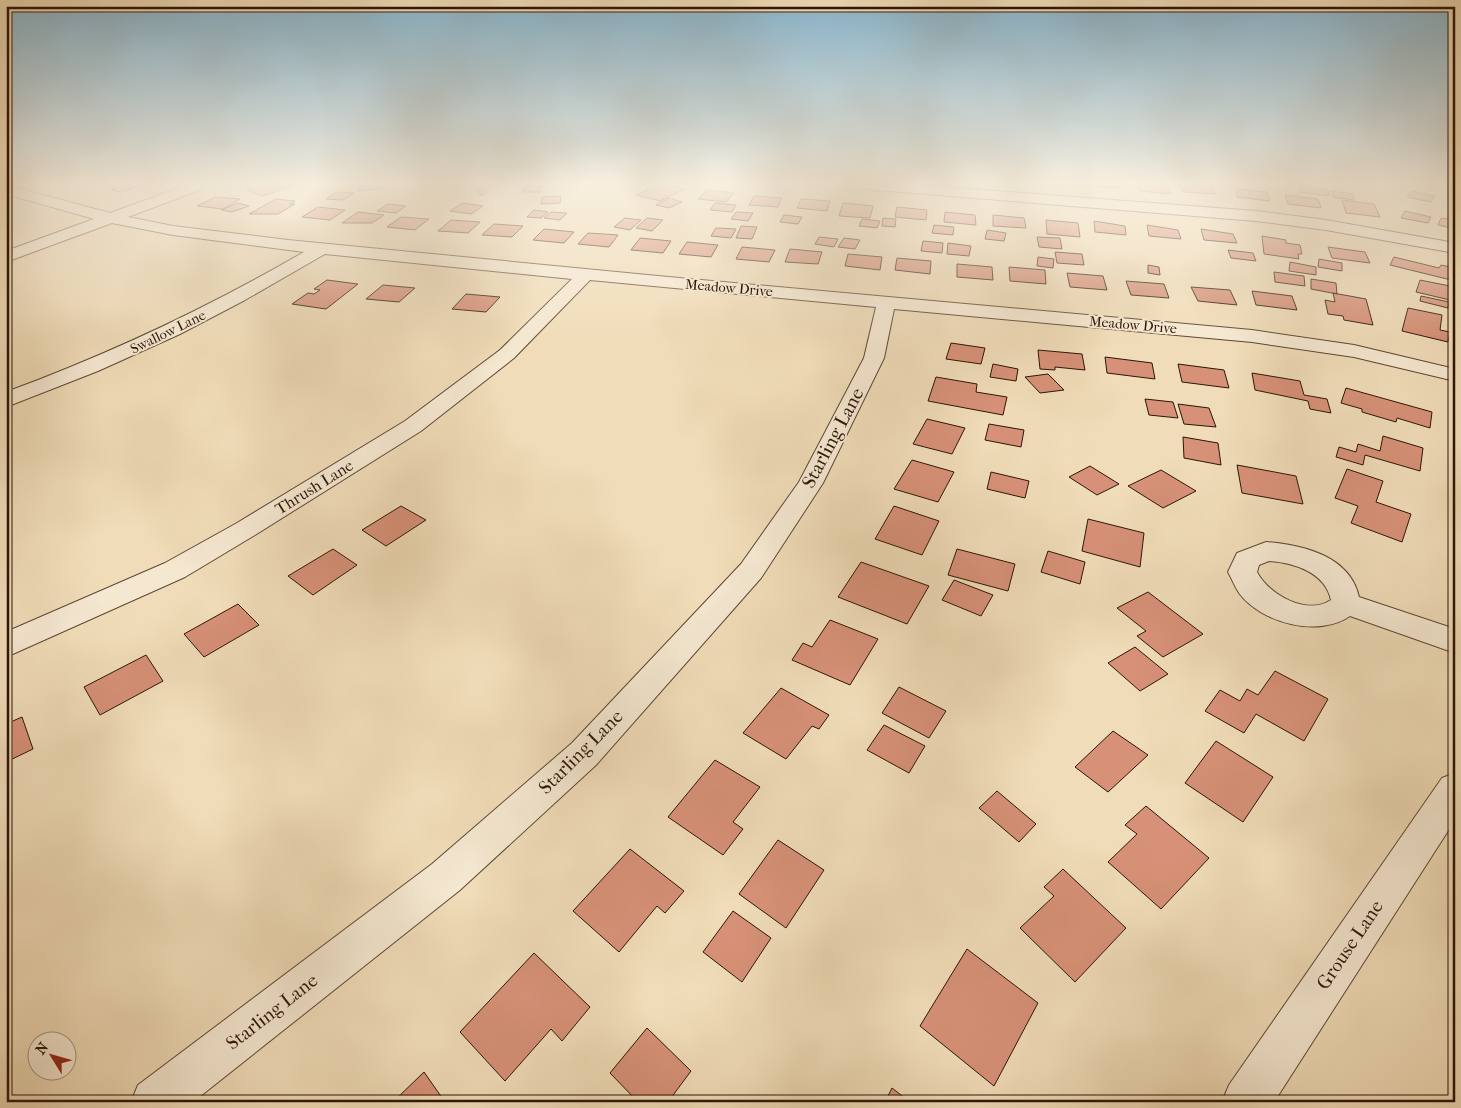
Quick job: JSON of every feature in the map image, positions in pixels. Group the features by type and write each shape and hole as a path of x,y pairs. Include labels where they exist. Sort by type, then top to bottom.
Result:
{"street":[{"path":"6,258 63,237"},
{"name":"Meadow Drive","path":"229,237 585,275 1252,336 1354,351 1455,375"},
{"path":"1390,237 1455,248"},
{"name":"Swallow Lane","path":"6,400 101,364 167,334 228,303 323,248"},
{"name":"Thrush Lane","path":"6,645 175,570 246,529 413,426 507,354 585,275"},
{"name":"Starling Lane","path":"155,1102 446,877 591,747 751,571 811,483 874,358 886,303"},
{"path":"1346,604 1455,641"},
{"name":"Grouse Lane","path":"1246,1102 1455,789"}],"building":[{"path":"536,237 570,237 564,243 533,240"},
{"path":"585,237 617,237 609,247 578,244"},
{"path":"737,237 753,237 752,239"},
{"path":"819,237 838,239 834,247 815,244"},
{"path":"986,237 1005,237 1004,241 985,239"},
{"path":"1037,237 1060,238 1062,249 1039,247"},
{"path":"1157,237 1180,237 1181,239"},
{"path":"1203,237 1234,237 1237,243 1204,240"},
{"path":"1262,237 1286,240 1286,243 1300,245 1302,254 1298,254 1299,259 1264,254"},
{"path":"640,238 671,241 663,253 631,250"},
{"path":"844,238 860,240 855,249 838,247"},
{"path":"923,241 943,243 942,253 921,251"},
{"path":"687,242 718,245 711,257 679,254"},
{"path":"948,243 971,246 969,256 947,254"},
{"path":"742,247 775,250 769,262 736,259"},
{"path":"1328,247 1365,252 1370,263 1332,258"},
{"path":"790,249 822,252 818,264 785,262"},
{"path":"1228,250 1253,253 1256,261 1231,258"},
{"path":"1055,252 1082,254 1084,265 1057,263"},
{"path":"848,254 882,257 880,270 845,266"},
{"path":"1038,257 1054,259 1053,268 1037,266"},
{"path":"1394,257 1439,268 1441,265 1455,268 1455,281 1390,265"},
{"path":"897,258 931,261 930,274 895,270"},
{"path":"1319,259 1342,263 1342,271 1318,267"},
{"path":"1290,262 1316,267 1316,275 1289,271"},
{"path":"957,264 992,267 993,280 957,277"},
{"path":"1148,265 1159,267 1160,275 1148,273"},
{"path":"1009,267 1045,270 1046,284 1010,281"},
{"path":"1274,272 1304,276 1305,286 1275,282"},
{"path":"1067,273 1103,276 1107,290 1070,287"},
{"path":"1311,279 1336,283 1337,294 1311,289"},
{"path":"327,280 358,284 326,309 292,304 308,293 314,294 320,290 314,289"},
{"path":"1420,280 1455,287 1455,296 1450,295 1450,300 1416,292"},
{"path":"1126,281 1164,284 1169,298 1131,295"},
{"path":"383,285 415,288 399,302 366,299"},
{"path":"1191,287 1230,290 1237,305 1198,301"},
{"path":"1252,291 1292,296 1297,310 1256,305"},
{"path":"1333,293 1366,299 1373,325 1344,320 1343,316 1328,314 1325,300 1335,302"},
{"path":"466,294 500,297 486,312 452,309"},
{"path":"1421,296 1449,302 1448,308 1420,301"},
{"path":"1408,308 1442,315 1440,330 1450,332 1448,342 1402,331"},
{"path":"951,343 985,348 981,364 946,359"},
{"path":"1038,350 1082,354 1085,370 1055,367 1055,370 1040,369"},
{"path":"1105,357 1152,363 1155,379 1107,373"},
{"path":"993,364 1018,369 1016,381 990,377"},
{"path":"1178,364 1224,370 1229,388 1182,382"},
{"path":"1252,373 1300,381 1304,395 1327,399 1331,413 1310,409 1308,401 1255,390"},
{"path":"1048,374 1064,390 1040,393 1025,377"},
{"path":"936,377 977,384 976,392 1007,397 1003,415 928,401"},
{"path":"1346,388 1432,412 1430,428 1397,418 1396,422 1362,412 1362,409 1341,403"},
{"path":"1145,399 1173,402 1178,418 1149,415"},
{"path":"1178,404 1209,408 1216,427 1184,424"},
{"path":"927,419 965,428 952,454 913,444"},
{"path":"989,424 1024,430 1021,447 985,440"},
{"path":"1383,436 1423,448 1420,471 1365,455 1363,465 1336,457 1339,447 1356,452 1358,444 1380,451"},
{"path":"1183,437 1218,443 1221,465 1184,458"},
{"path":"912,460 954,472 938,502 894,489"},
{"path":"1237,465 1296,476 1303,504 1242,493"},
{"path":"1090,466 1119,484 1097,495 1069,477"},
{"path":"1347,469 1383,481 1376,502 1411,514 1402,542 1351,523 1358,506 1335,498"},
{"path":"1161,470 1196,491 1163,508 1128,486"},
{"path":"991,472 1029,481 1025,498 987,489"},
{"path":"401,506 426,520 386,546 362,530"},
{"path":"894,506 939,521 922,555 875,539"},
{"path":"1088,519 1144,533 1140,567 1082,551"},
{"path":"333,549 357,565 313,595 288,576"},
{"path":"957,549 1015,564 1008,591 948,575"},
{"path":"1048,551 1085,562 1080,584 1041,572"},
{"path":"861,562 929,586 907,624 838,597"},
{"path":"954,580 993,595 981,616 942,600"},
{"path":"1148,592 1203,634 1163,657 1137,636 1146,631 1117,608"},
{"path":"238,604 259,625 204,657 184,634"},
{"path":"830,620 878,639 850,685 792,660 803,643 812,647"},
{"path":"1135,647 1168,674 1140,691 1108,663"},
{"path":"146,655 163,681 100,715 84,687"},
{"path":"1275,671 1328,699 1304,741 1256,714 1244,733 1205,711 1220,690 1240,701 1247,689 1258,695"},
{"path":"899,687 946,711 929,738 882,713"},
{"path":"781,688 829,715 819,729 812,726 786,759 743,733"},
{"path":"22,717 33,749 6,762 6,724"},
{"path":"884,725 925,746 909,773 867,750"},
{"path":"1113,731 1148,755 1108,792 1075,767"},
{"path":"1216,741 1273,777 1243,822 1185,783"},
{"path":"715,760 760,787 733,822 743,829 723,855 668,817"},
{"path":"997,791 1036,824 1019,842 979,808"},
{"path":"1146,806 1209,858 1161,909 1108,862 1137,834 1125,825"},
{"path":"778,840 824,870 786,928 739,894"},
{"path":"630,849 684,891 665,913 657,906 619,952 573,911"},
{"path":"1063,869 1126,928 1075,982 1020,928 1054,896 1044,887"},
{"path":"733,911 771,938 742,982 703,952"},
{"path":"967,949 1038,1003 994,1086 920,1026"},
{"path":"534,953 590,1007 562,1041 551,1029 505,1081 460,1032"},
{"path":"647,1028 691,1071 668,1102 638,1102 610,1073"},
{"path":"424,1072 445,1102 393,1102"},
{"path":"892,1088 910,1102 885,1102"}]}
